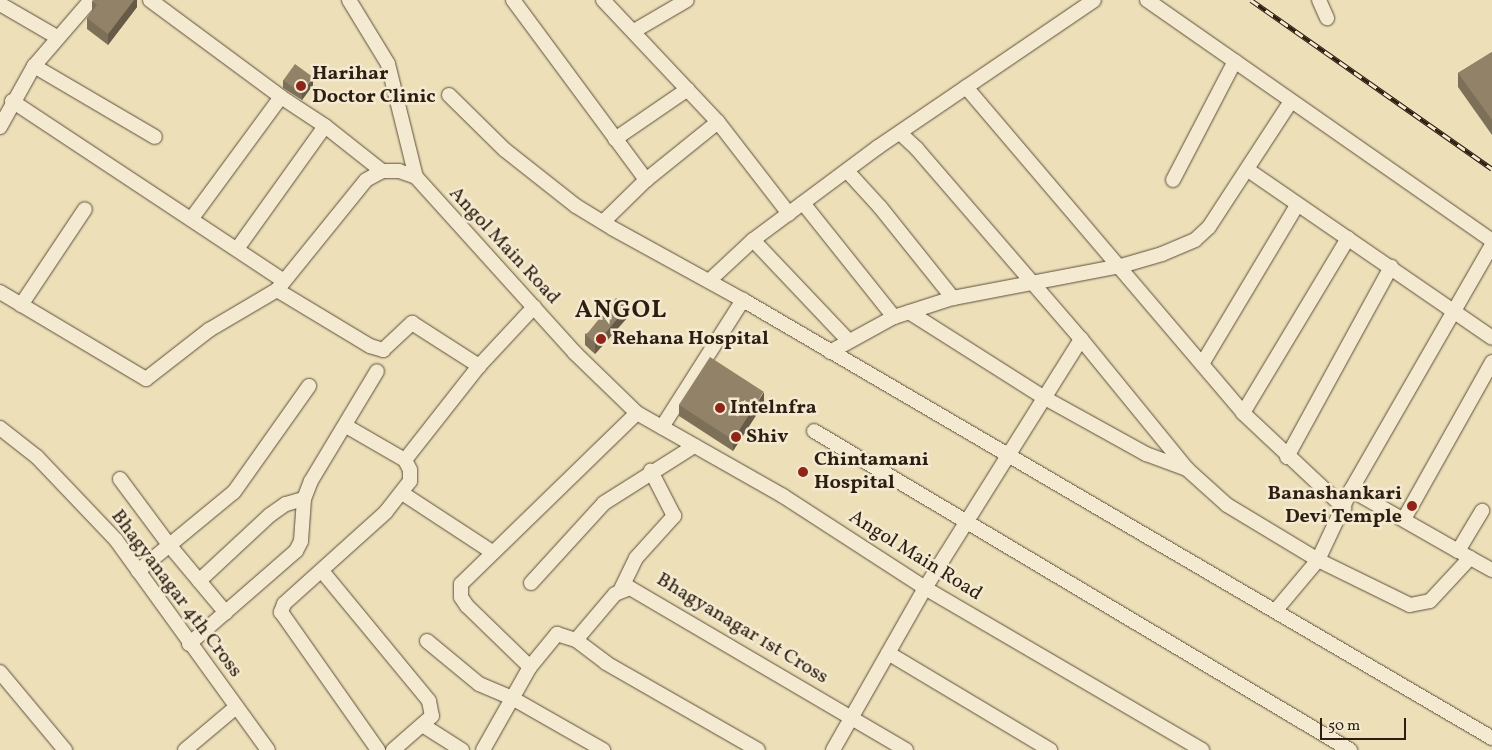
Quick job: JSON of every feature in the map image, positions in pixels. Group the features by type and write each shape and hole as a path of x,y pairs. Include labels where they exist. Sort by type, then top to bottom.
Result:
{"street":[{"path":"0,127 12,101 34,66 57,37 91,0"},
{"path":"150,0 281,97 325,126 382,171"},
{"name":"Angol Main Road","path":"349,0 388,64 416,177 598,376 637,413 783,496 925,588 1198,749"},
{"path":"513,0 646,180"},
{"path":"603,0 718,122 789,214"},
{"path":"634,32 687,0"},
{"path":"709,281 753,240 803,203 900,133 1094,0"},
{"path":"1147,0 1492,240"},
{"path":"1319,0 1328,18"},
{"path":"0,4 57,37"},
{"path":"1173,180 1235,62"},
{"path":"34,66 155,137"},
{"path":"966,87 1243,412 1287,457 1344,508"},
{"path":"615,139 688,89"},
{"path":"449,95 505,150 576,206 743,300 1492,738"},
{"path":"192,218 281,97"},
{"path":"830,352 894,317 953,298 1120,266 1162,254 1195,240 1209,227 1248,170 1291,100"},
{"path":"12,101 192,218 237,249 280,285 370,346 383,350 412,323 479,366"},
{"path":"603,222 646,180 718,122"},
{"path":"237,249 325,126"},
{"path":"900,133 918,149 1081,339 1187,469 1227,505 1318,560 1410,605 1430,601 1464,554 1482,511"},
{"path":"1248,170 1454,310 1492,338"},
{"path":"0,292 146,379 209,330 280,285 366,180 382,171 399,171 416,177"},
{"path":"848,172 880,207 953,298"},
{"path":"803,203 894,317"},
{"path":"1202,364 1298,205"},
{"path":"21,305 85,209"},
{"path":"1243,412 1348,238"},
{"path":"753,240 849,341"},
{"path":"1276,610 1318,560 1351,490 1492,245"},
{"path":"1287,457 1391,267"},
{"path":"662,427 743,300"},
{"path":"405,460 479,366 534,307"},
{"path":"910,312 1043,397 1146,454 1187,469"},
{"path":"833,750 925,588 1007,454 1081,339"},
{"path":"1404,519 1492,362"},
{"path":"189,644 296,551 301,542 304,499 311,481 346,426 377,371"},
{"path":"138,571 234,492 309,386"},
{"path":"530,667 506,647 461,597 462,584 492,552 637,413"},
{"path":"346,426 405,460 410,470 410,481 402,493 362,537 284,604 282,616 378,750"},
{"name":"Bhagyanagar 4th Cross","path":"0,428 37,457 116,540 189,644 268,750"},
{"path":"814,431 1350,750"},
{"path":"531,583 604,503 651,471 694,446"},
{"path":"576,640 621,589 636,558 674,516 651,471"},
{"path":"120,478 170,546 226,613"},
{"path":"1351,490 1492,570"},
{"path":"402,493 492,552"},
{"path":"198,581 270,516 286,504 304,499"},
{"path":"322,571 429,701 432,716 424,726 393,750"},
{"name":"Bhagyanagar 1st Cross","path":"621,589 638,591 906,750"},
{"path":"483,750 530,667 557,634 576,640 606,663 758,750"},
{"path":"427,640 463,673 512,698 603,750"},
{"path":"888,653 1050,750"},
{"path":"0,672 65,750"},
{"path":"185,750 236,707"},
{"path":"424,726 462,750"}],"building":[{"path":"93,0 134,0 108,34 87,18 97,5"},
{"path":"1492,52 1492,120 1458,73"},
{"path":"295,64 313,77 301,93 283,80"},
{"path":"616,298 627,307 597,344 586,335"},
{"name":"Intelnfra","path":"710,357 764,392 733,440 679,405"}],"railway":[{"path":"1251,0 1492,169"}],"place":[{"name":"Harihar Doctor Clinic","path":"301,86"},
{"name":"Rehana Hospital","path":"601,339"},
{"name":"Intelnfra","path":"720,408"},
{"name":"Shiv","path":"736,437"},
{"name":"Chintamani Hospital","path":"803,472"},
{"name":"Banashankari Devi Temple","path":"1412,506"}],"district":[{"name":"ANGOL","path":"621,311"}]}
